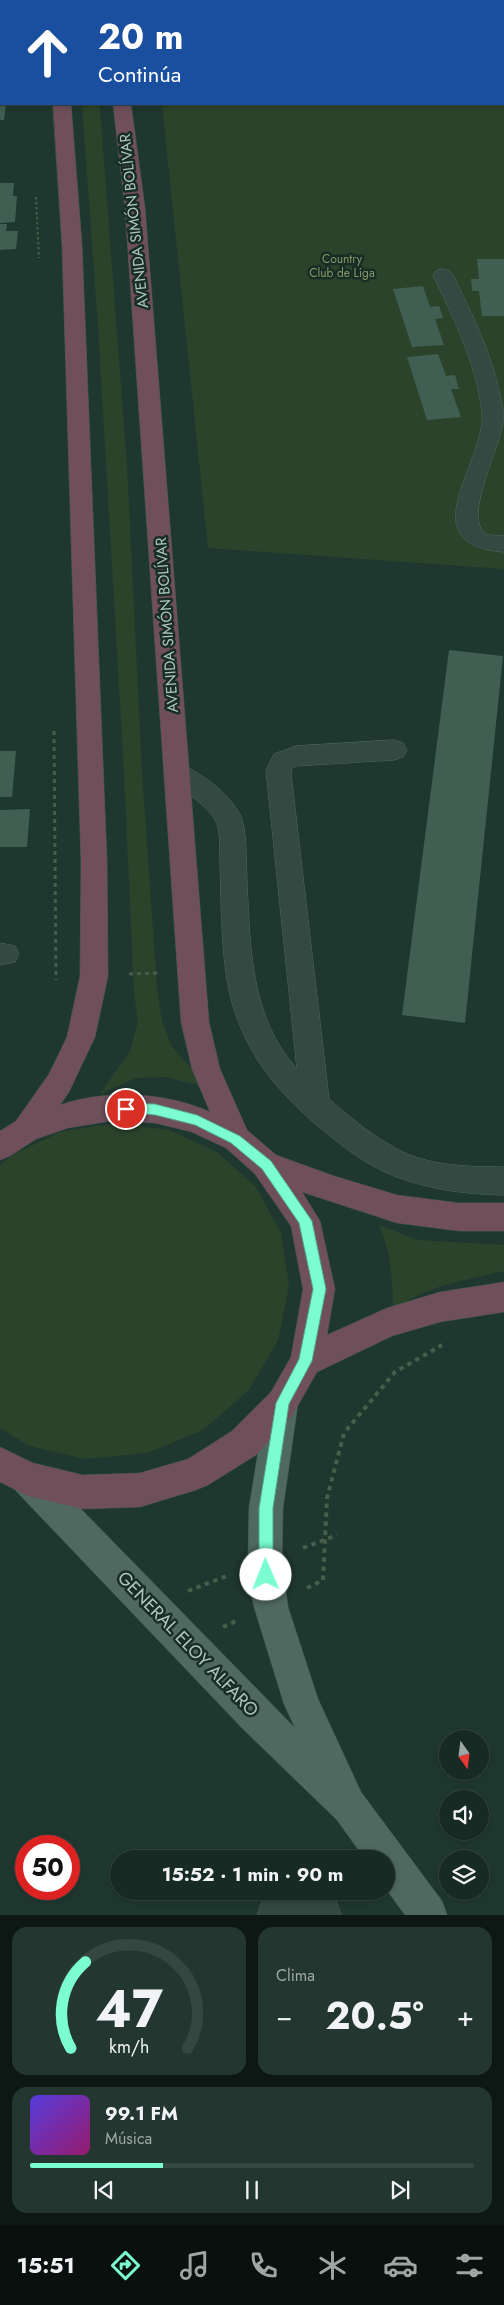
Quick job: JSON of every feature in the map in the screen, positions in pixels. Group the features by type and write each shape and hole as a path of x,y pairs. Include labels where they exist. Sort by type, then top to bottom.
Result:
{"highway":[{"path":"26,1130 58,1082 81,1037 94,976 94,862 72,245 62,105"},
{"name":"AVENIDA SIMÓN BOLÍVAR","path":"122,105 134,208 178,773 195,1022 206,1069 236,1140"},
{"path":"0,1147 26,1130 68,1115 111,1108 155,1110 197,1120 236,1140 266,1165 305,1221 319,1289 306,1361 282,1403 244,1443 196,1473 140,1490 83,1492 14,1472"},
{"path":"266,1165 334,1190 397,1209 459,1217 504,1217"},
{"path":"306,1361 387,1323 440,1307 504,1297"}],"main road":[{"name":"GENERAL ELOY ALFARO","path":"282,1403 266,1508 266,1587 302,1704 350,1807"},
{"name":"GENERAL ELOY ALFARO","path":"14,1472 256,1716 350,1807 428,1915"}],"lane":[{"path":"443,275 481,356 486,371 493,414 487,446 475,475 468,504 469,527 477,539 504,544"},
{"path":"315,1104 278,774 280,763 285,758 296,756 394,750"},
{"path":"178,773 198,784 218,802 230,822 240,970 250,1016 278,1067 315,1104 368,1146 396,1162 446,1178 504,1181"},
{"path":"276,1915 278,1907 288,1900 299,1900 322,1915"}],"path":[{"path":"35,193 39,262"},
{"path":"54,727 56,982"},
{"path":"56,974 94,976 192,972"}],"green space":[{"path":"82,105 100,105 127,466 142,773 157,989 162,1021 172,1047 208,1087 164,1077 136,1078 100,1094 130,1051 138,1022 134,992 124,771 98,326"},
{"name":"Country Club de Liga","path":"162,105 504,105 504,569 208,548"},
{"path":"115,1123 169,1130 217,1152 256,1187 281,1233 289,1286 278,1340 249,1390 203,1430 147,1453 85,1459 30,1446 0,1428 0,1165 14,1154 60,1132"},
{"path":"379,1225 417,1240 504,1245 504,1271 431,1290 405,1302 393,1311 390,1267"}],"building":[{"path":"0,105 6,105 4,120 0,120"},
{"path":"0,183 14,183 13,196 17,196 15,222 0,223"},
{"path":"0,224 7,224 6,231 18,231 16,249 0,250"},
{"path":"477,259 504,259 504,316 482,316 479,291 472,291 471,279 479,279"},
{"path":"423,286 430,307 439,306 443,318 435,319 444,345 412,347 393,289"},
{"path":"438,354 446,376 455,375 459,389 451,389 461,417 427,420 407,357"},
{"path":"449,650 503,656 465,1023 402,1015"},
{"path":"0,751 16,751 12,797 0,797"},
{"path":"30,809 27,847 0,847 0,810"}],"route":[{"path":"126,1109 155,1110 197,1120 236,1140 266,1165 305,1221 319,1289 306,1361 282,1403 266,1508 266,1575"}]}
